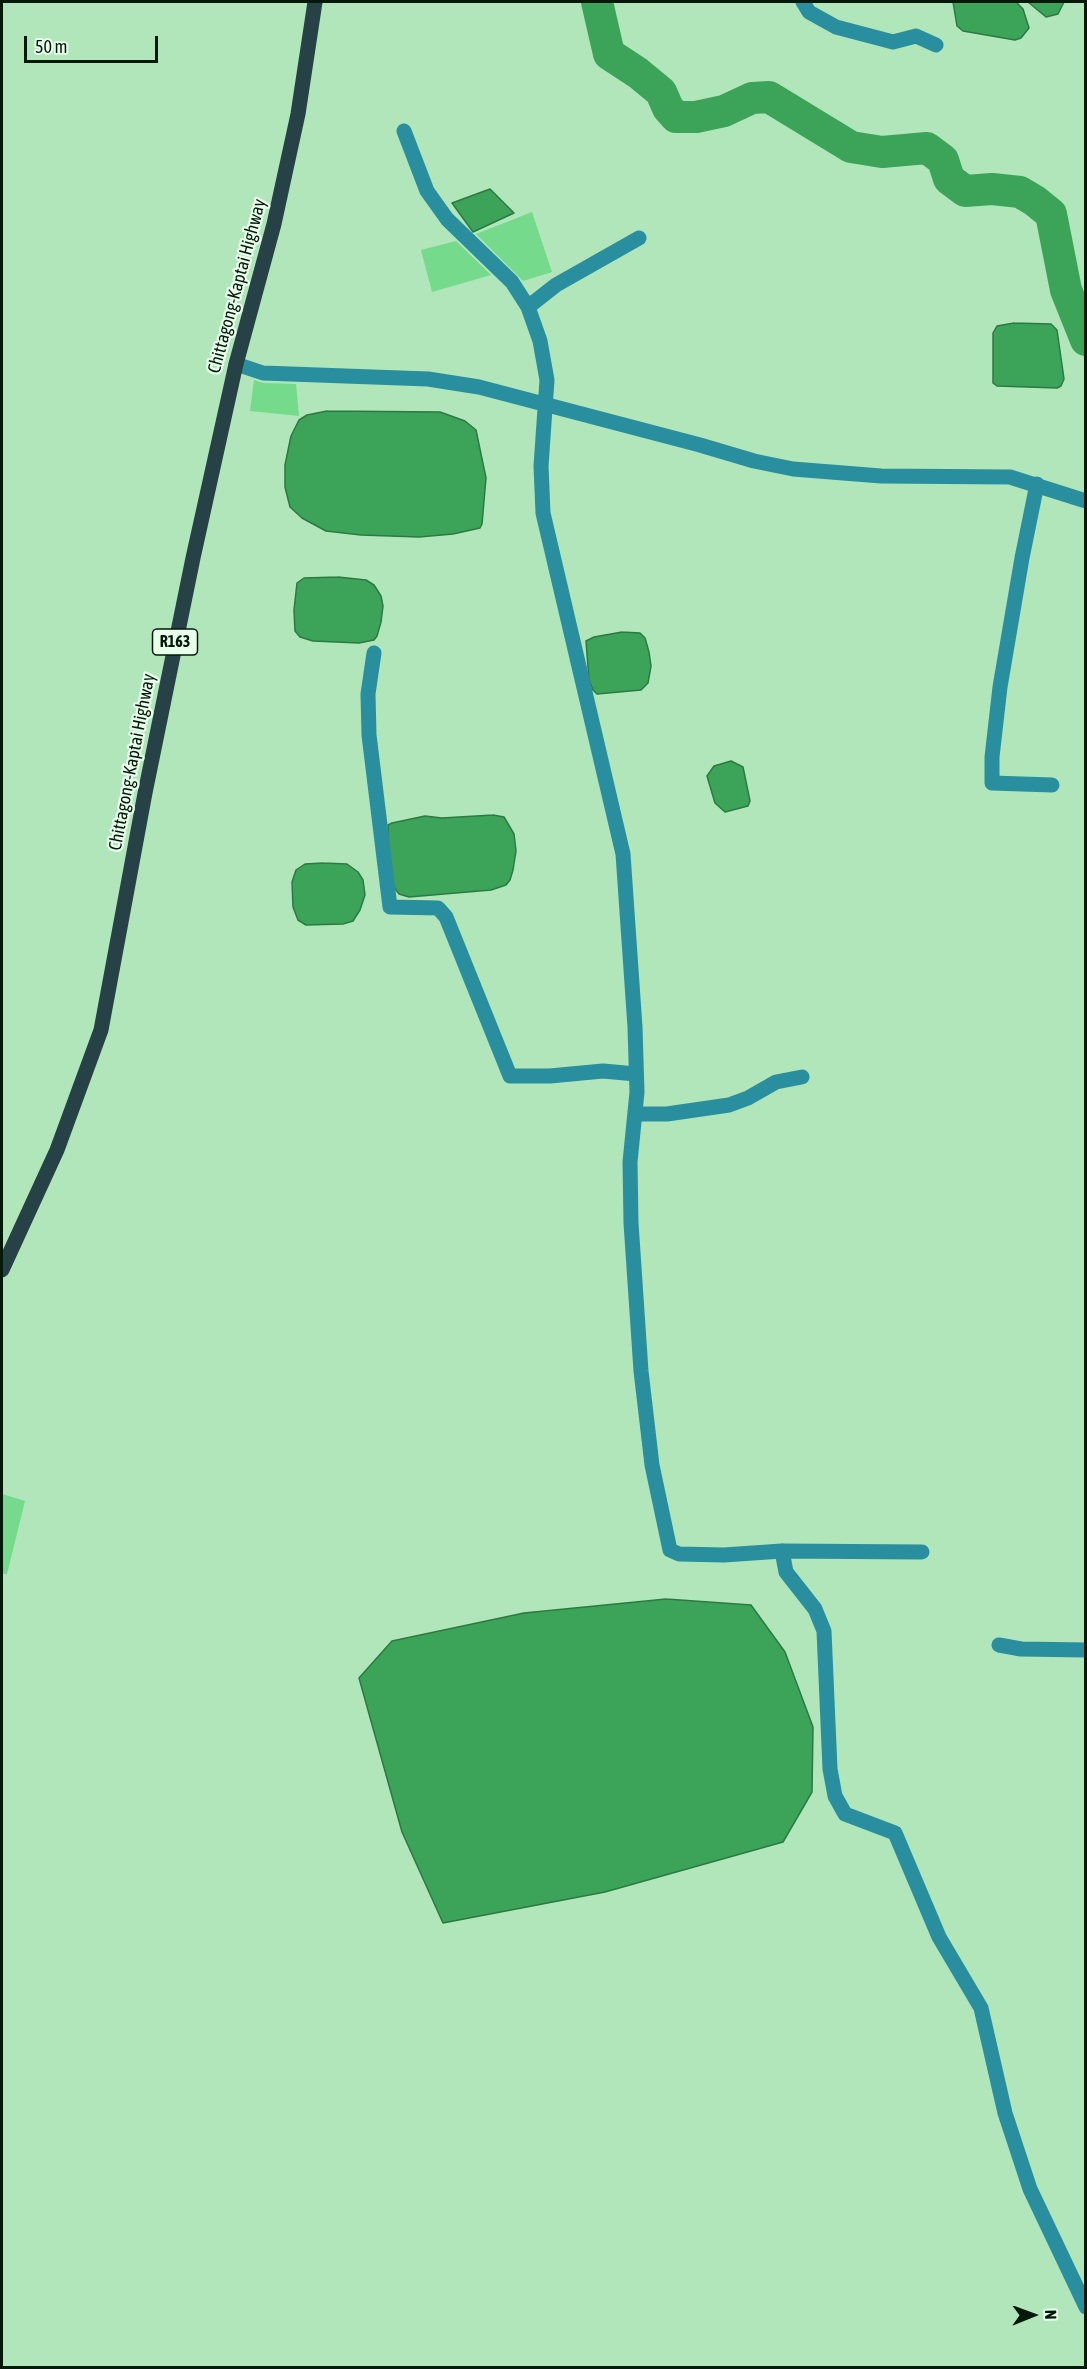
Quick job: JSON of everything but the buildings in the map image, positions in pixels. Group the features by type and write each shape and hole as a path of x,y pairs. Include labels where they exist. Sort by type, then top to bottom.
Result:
{"main road":[{"name":"Chittagong-Kaptai Highway","path":"2,1270 57,1150 101,1030 168,675 207,488 236,364 274,224 296,125 315,2"}],"street":[{"path":"802,2 809,12 836,27 893,42 916,36 936,45"},
{"path":"404,131 427,191 447,219 512,282 528,308 540,341 547,380 541,466 543,513 620,835 630,927 636,1074 630,1162 631,1222 641,1371 651,1465 670,1550 679,1554 724,1555 782,1551 922,1552"},
{"path":"528,308 556,285 639,238"},
{"path":"236,364 263,373 428,379 479,387 546,403 754,461 794,469 880,476 1010,477 1086,501"},
{"path":"1037,484 1000,687 992,757 992,783 1052,784"},
{"path":"374,653 368,694 369,735 390,907 438,908 446,917 510,1076 550,1076 603,1071 636,1074"},
{"path":"635,1114 684,1112 729,1104 748,1098 776,1082 802,1077"},
{"path":"782,1551 786,1572 815,1609 824,1631 830,1769 835,1796 845,1814 895,1833 939,1937 981,2008 1005,2113 1030,2189 1086,2307"},
{"path":"999,1645 1021,1649 1086,1650"}],"shaded area":[{"path":"953,2 1016,2 1023,9 1029,28 1021,38 1015,40 963,31 957,26"},
{"path":"1028,2 1064,2 1058,14 1046,17"},
{"path":"490,189 514,213 473,232 452,203"},
{"path":"1014,323 1051,324 1057,330 1064,379 1061,386 1057,388 997,386 993,383 993,333 997,326"},
{"path":"327,411 440,412 465,421 476,430 486,478 480,528 453,534 419,537 361,535 326,531 302,518 290,507 285,487 285,465 291,436 299,420 307,415"},
{"path":"338,577 366,580 374,585 381,596 383,606 381,622 374,640 359,643 313,641 300,637 295,631 294,610 297,583 304,578"},
{"path":"622,632 640,633 645,638 651,666 648,683 641,690 597,694 589,680 586,641 594,637"},
{"path":"731,761 743,767 750,801 748,806 725,812 715,803 707,776 714,766"},
{"path":"493,815 504,817 514,834 516,851 513,870 506,885 491,890 409,897 399,894 393,886 388,825 425,816 442,818"},
{"path":"305,864 347,864 358,872 363,880 365,895 353,921 343,924 306,925 298,920 293,907 292,882 296,870"},
{"path":"666,1599 751,1605 785,1652 813,1727 812,1792 783,1842 605,1892 443,1923 402,1832 359,1678 392,1641 524,1613"}],"waterway":[{"path":"597,2 609,54 661,92 668,108 676,117 696,117 724,111 752,98 769,97 851,147 882,152 927,148 943,160 949,179 965,191 992,189 1020,192 1035,201 1051,214 1066,290 1086,340"}]}
